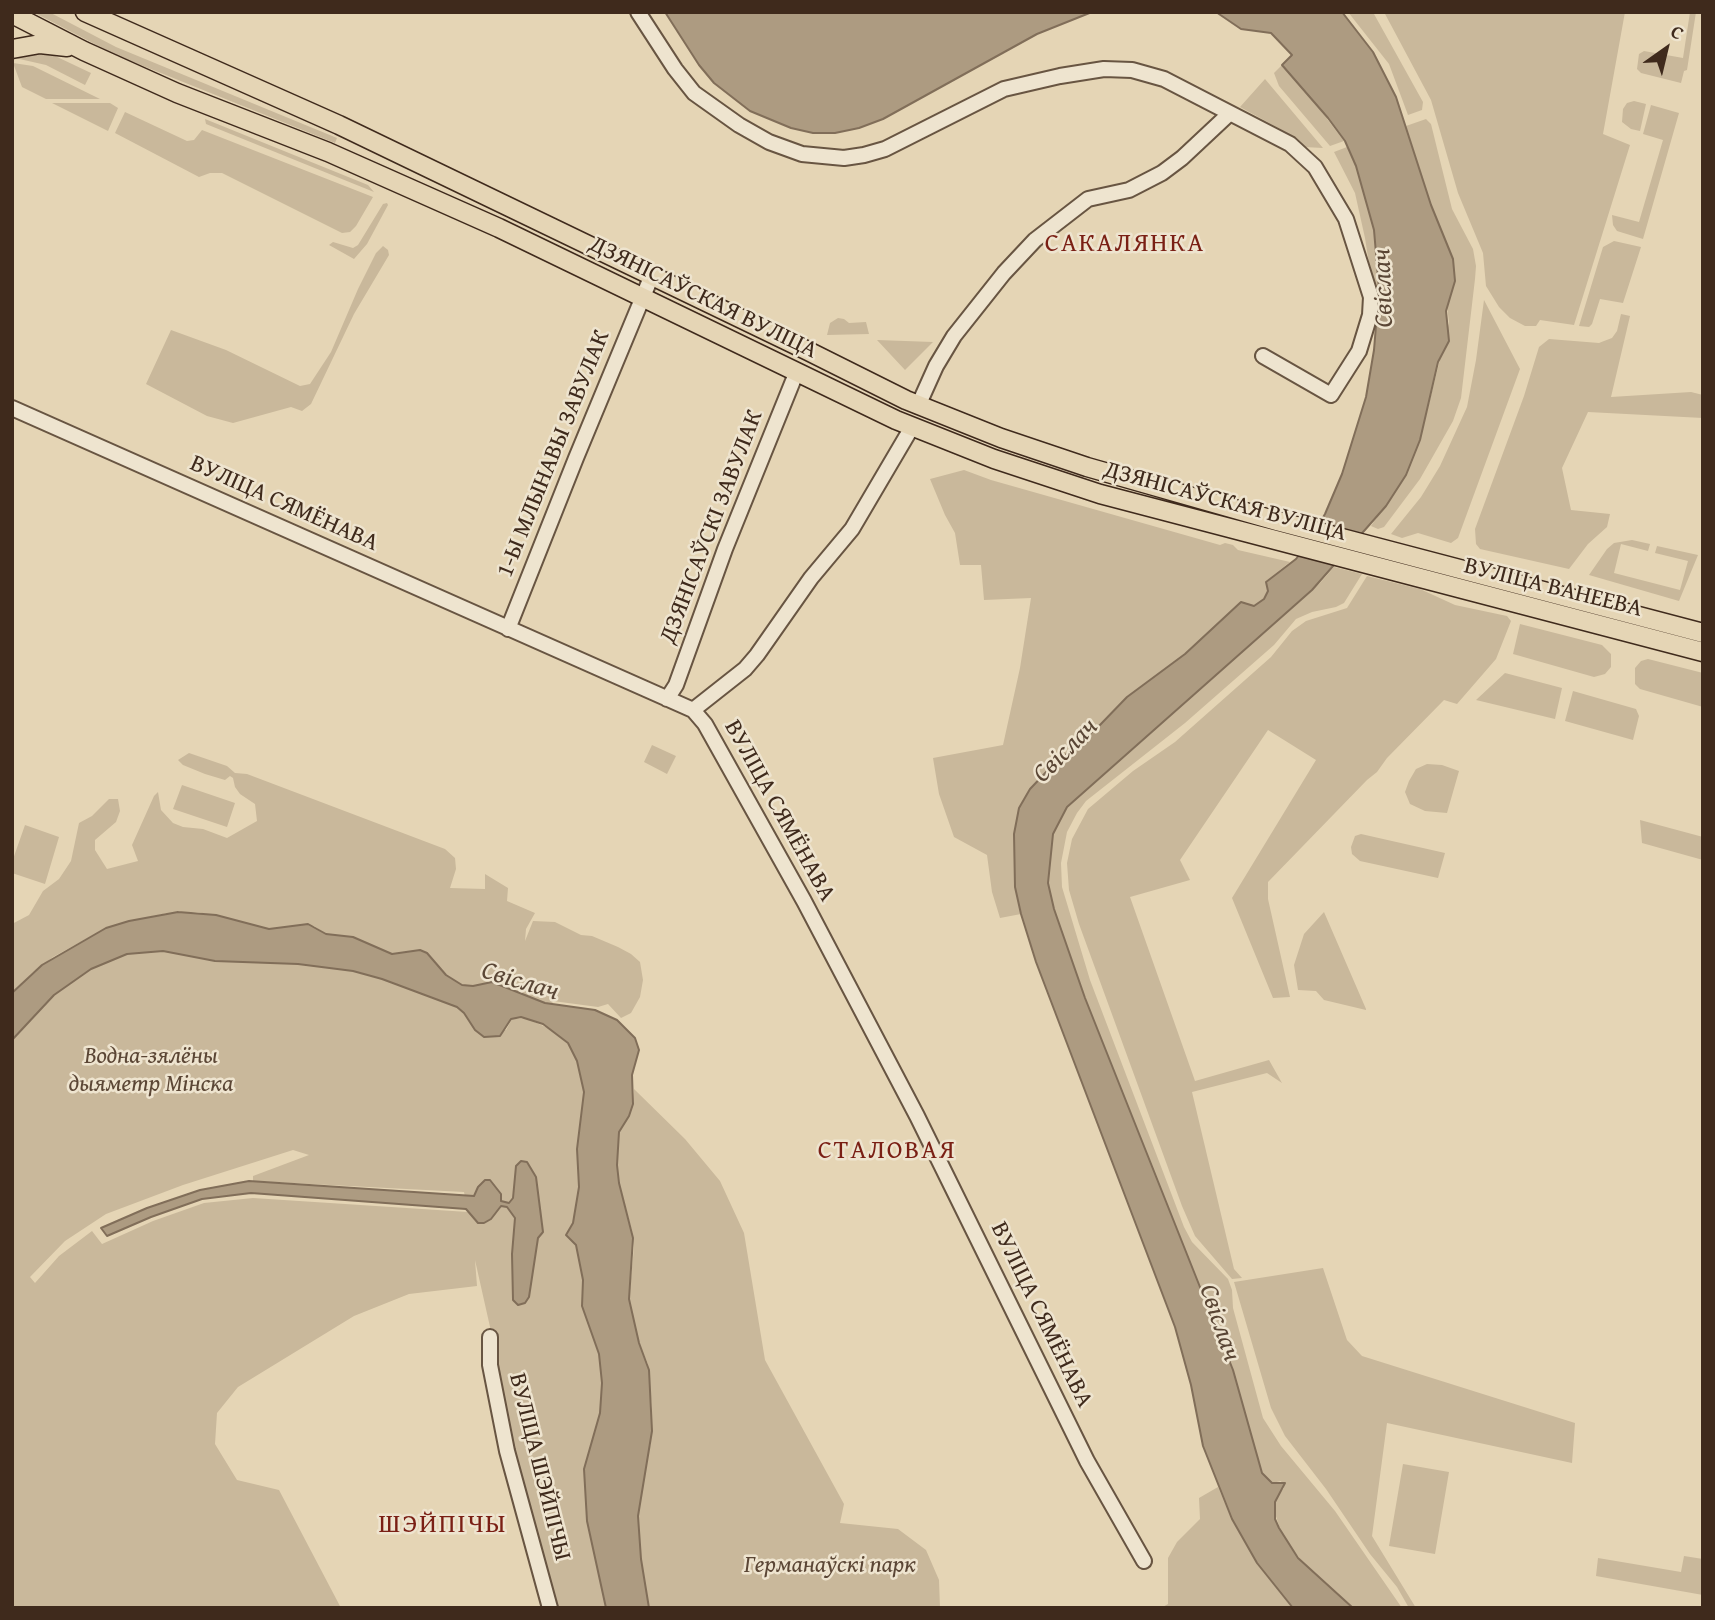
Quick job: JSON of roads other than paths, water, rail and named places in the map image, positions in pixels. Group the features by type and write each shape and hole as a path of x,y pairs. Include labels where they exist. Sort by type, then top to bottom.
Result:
{"main road":[{"name":"ДЗЯНІСАЎСКАЯ ВУЛІЦА","path":"85,12 339,125 918,406 1087,467 1397,553"},
{"path":"94,12 115,27"},
{"name":"ДЗЯНІСАЎСКАЯ ВУЛІЦА","path":"12,14 84,51 177,93 353,163 499,228 912,427 993,459 1100,494 1392,572"},
{"path":"12,49 47,44 84,51"},
{"path":"792,368 814,354"},
{"name":"ВУЛІЦА ВАНЕЕВА","path":"1397,553 1640,625 1703,652"},
{"name":"ВУЛІЦА ВАНЕЕВА","path":"1392,572 1640,625 1703,633"}],"street":[{"path":"638,12 694,93 739,125 769,142 802,155 844,158 864,155 885,149 1004,89 1104,69 1150,74 1290,144 1315,167 1346,219 1371,297 1370,315 1363,341 1331,395 1263,356"},
{"path":"918,406 936,366 954,336 1004,273 1035,240 1088,199 1129,190 1162,173 1229,114"},
{"name":"1-Ы МЛЫНАВЫ ЗАВУЛАК","path":"508,629 652,275"},
{"name":"ДЗЯНІСАЎСКІ ЗАВУЛАК","path":"667,699 676,685 792,368"},
{"name":"ВУЛІЦА СЯМЁНАВА","path":"12,408 693,710 705,724 804,901 917,1116 1087,1461 1144,1561"},
{"path":"693,710 729,683 757,655 811,578 852,529 912,427"},
{"name":"ВУЛІЦА ШЭЙПІЧЫ","path":"490,1337 490,1365 507,1451 551,1608"}],"water":[{"path":"665,12 1092,12 1037,34 883,119 835,133 813,133 791,128 750,111 714,83 699,65"},
{"name":"Свіслач","path":"1216,12 1342,12 1373,52 1396,97 1431,205 1453,259 1455,281 1446,311 1449,341 1438,362 1420,440 1406,475 1386,506 1312,590 1067,807 1053,834 1048,883 1054,909 1085,998 1233,1370 1262,1473 1272,1483 1285,1483 1275,1502 1275,1519 1298,1558 1353,1608 1293,1608 1257,1563 1232,1519 1203,1446 1191,1385 1175,1327 1036,962 1015,887 1014,834 1019,808 1030,789 1127,697 1185,654 1241,602 1254,606 1264,599 1268,591 1266,582 1296,559 1325,514 1342,474 1366,397 1374,350 1379,289 1374,230 1356,166 1345,141 1282,65 1292,55 1271,33 1241,29"},
{"path":"178,912 216,915 269,929 308,924 326,934 353,937 392,954 420,950 427,953 446,975 462,985 492,982 545,1003 595,1010 617,1020 635,1038 639,1050 632,1075 633,1104 619,1132 617,1165 633,1238 629,1299 639,1343 649,1370 652,1431 638,1516 641,1559 649,1608 606,1608 587,1521 584,1469 600,1413 602,1383 599,1354 582,1306 583,1280 576,1245 566,1235 573,1223 579,1187 577,1149 584,1092 577,1061 568,1043 543,1024 521,1017 511,1019 500,1036 484,1037 457,1007 353,971 298,964 215,961 163,951 127,954 91,969 54,995 12,1040 12,993 42,965 106,928"},
{"path":"521,1161 527,1162 536,1177 543,1232 538,1238 529,1297 525,1303 518,1305 513,1300 512,1254 515,1218 507,1207 501,1206 491,1219 478,1223 466,1209 251,1193 202,1199 107,1236 101,1228 147,1208 200,1190 249,1181 474,1196 485,1180 490,1180 501,1194 501,1201 509,1203 513,1198 516,1166"}],"district":[{"name":"САКАЛЯНКА","path":"1125,244"},
{"name":"СТАЛОВАЯ","path":"887,1151"},
{"name":"ШЭЙПІЧЫ","path":"443,1525"}],"park label":[{"name":"Водна-зялёны дыяметр Мінска","path":"151,1071"},
{"name":"Германаўскі парк","path":"830,1566"}]}
